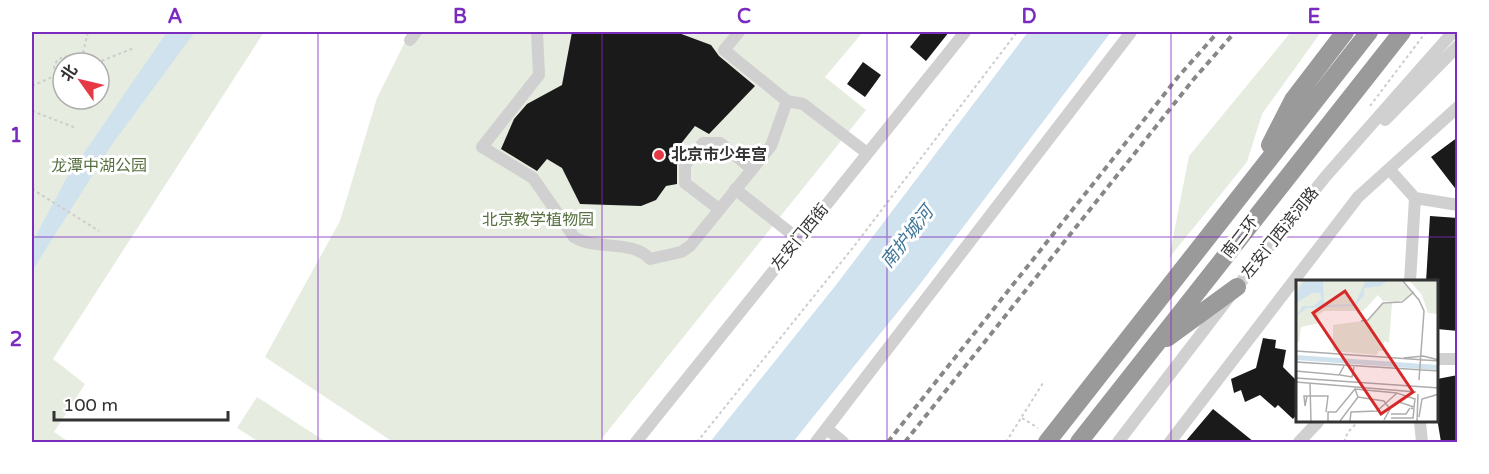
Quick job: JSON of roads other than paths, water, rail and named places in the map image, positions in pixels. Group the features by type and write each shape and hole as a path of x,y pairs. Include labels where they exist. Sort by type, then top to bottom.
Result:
{"highway":[{"path":"1250,183 1293,100 1345,32"},
{"name":"南二环","path":"1042,435 1250,183 1369,32"},
{"name":"南二环","path":"1079,442 1402,32"},
{"path":"1149,352 1237,287"}],"street":[{"path":"537,32 538,75 482,147 532,178 567,232 583,243 627,248 650,259 686,250 771,146 787,101"},
{"path":"739,32 724,50 787,101 803,104 867,153"},
{"name":"左安门西街","path":"636,442 965,32"},
{"path":"816,442 1131,32"},
{"name":"左安门西滨河路","path":"1118,442 1326,176 1453,32"},
{"path":"1326,176 1458,46"},
{"path":"1170,442 1358,197 1458,107"},
{"path":"719,209 685,183 685,165 697,150 703,143 720,143 752,169"},
{"path":"1389,169 1415,198 1458,205"},
{"path":"735,189 798,239"},
{"path":"1410,280 1415,198"},
{"path":"1438,359 1458,359"},
{"path":"1299,442 1317,423"},
{"path":"1420,423 1422,442"},
{"path":"827,429 843,442"}],"water":[{"path":"167,32 195,32 113,143 32,271 32,243 66,179"},
{"name":"南护城河","path":"1028,32 1111,32 917,288 793,442 710,442 836,285"}],"railway":[{"path":"888,442 1178,77 1218,32"},
{"path":"905,442 1193,80 1235,32"}],"place":[{"name":"北京市少年宫","path":"659,155"}],"park label":[{"name":"龙潭中湖公园","path":"99,166"},
{"name":"北京教学植物园","path":"538,220"}]}
